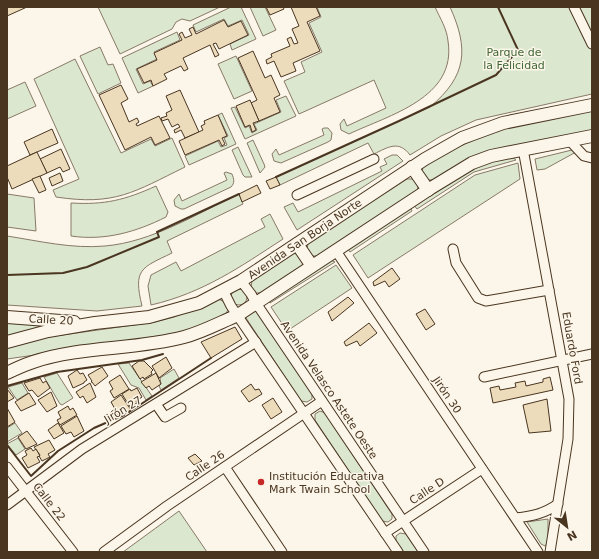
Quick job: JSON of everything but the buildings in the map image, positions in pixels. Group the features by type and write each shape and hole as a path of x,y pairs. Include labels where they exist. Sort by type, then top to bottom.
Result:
{"main road":[{"name":"Avenida San Borja Norte","path":"7,342 48,331 95,323 149,317 174,312 199,304 224,292 412,168 462,138 503,123 592,106"},
{"path":"7,364 33,362 78,353 115,349 184,337 240,317 256,303 312,266 428,190 472,164 491,156 592,136"},
{"path":"412,168 428,190"},
{"path":"297,244 312,266"},
{"name":"Calle 20","path":"7,317 95,323"},
{"path":"7,373 33,362"}],"street":[{"path":"574,7 592,44"},
{"path":"569,140 584,156 592,158"},
{"name":"Eduardo Ford","path":"523,149 569,399 568,439 550,552"},
{"path":"297,195 374,158"},
{"path":"453,248 456,263 478,298 482,300 486,301 549,290"},
{"name":"Jirón 30","path":"336,251 538,552"},
{"name":"Avenida Velasco Astete Oeste","path":"241,281 424,552"},
{"path":"224,292 231,306 240,317 398,552"},
{"name":"Jirón 27","path":"7,505 82,449 256,342"},
{"path":"484,377 592,354"},
{"name":"Calle 26","path":"104,552 322,401"},
{"path":"156,404 166,417 181,408"},
{"name":"Calle 22","path":"7,467 73,552"},
{"path":"225,467 282,552"},
{"name":"Calle D","path":"385,533 482,469"},
{"path":"516,518 547,512 558,504"}],"green space":[{"path":"98,7 220,7 190,21 182,19 176,22 172,29 120,54"},
{"path":"231,7 241,7 256,39 232,50 230,44 249,35 242,20 228,26 224,19 196,32 193,25"},
{"path":"250,7 265,7 276,30 263,36"},
{"path":"317,7 435,7 445,28 448,41 448,61 442,77 431,90 417,102 349,134 341,130 340,124 344,119 347,126 386,108 374,80 299,114 284,81 305,72 301,62 322,52 309,23 321,17"},
{"name":"Parque de la Felicidad","path":"450,7 592,7 592,94 476,120 441,136 410,155 406,150 397,146 389,147 374,154 368,143 280,185 276,177 430,107 442,96 458,73 461,61 462,49 460,36"},
{"path":"177,32 180,40 154,52 157,59 136,69 143,84 150,81 153,86 138,93 122,58"},
{"path":"100,47 108,65 113,64 121,83 98,94 80,56"},
{"path":"236,56 252,91 234,99 218,64"},
{"path":"75,59 121,153 151,139 155,146 172,138 185,167 152,184 124,195 94,200 56,197 53,190 79,179 34,79"},
{"path":"25,82 36,106 7,119 7,90"},
{"path":"286,96 296,116 245,139 231,108 235,107 245,128 249,126 252,133 257,130 254,124 281,112 276,100"},
{"path":"592,110 592,131 433,180 427,180 422,172 423,167 447,152 499,129"},
{"path":"222,113 236,144 189,165 185,156 218,141 221,147 227,145 224,138 228,136 218,115"},
{"path":"328,128 332,133 331,140 328,142 281,163 274,161 272,154 276,149 279,155 324,135 322,129"},
{"path":"253,140 265,167 260,173 247,143"},
{"path":"238,147 252,177 245,177 243,175 232,150"},
{"path":"572,150 576,152 545,169 537,170 535,159"},
{"path":"392,155 397,155 403,161 297,230 284,207 293,203 298,212 382,171 380,167 387,164 384,159"},
{"path":"511,156 516,160 474,172 417,209 413,204 472,167"},
{"path":"518,163 520,179 368,278 353,255 475,175"},
{"path":"226,172 232,174 234,179 231,187 184,209 175,206 174,200 179,194 182,201 227,180 224,173"},
{"path":"407,179 413,179 418,186 417,192 319,256 310,256 307,250 308,243"},
{"path":"156,186 168,212 166,217 143,227 120,234 96,237 71,236 71,203 94,203 115,200 134,195"},
{"path":"7,194 34,198 36,231 7,227"},
{"path":"239,194 243,204 167,241 172,253 153,262 142,271 139,277 139,294 142,306 97,311 7,305 7,236 56,244 93,247 122,243 140,239 174,226"},
{"path":"410,207 412,211 350,252 347,248"},
{"path":"270,214 283,239 236,269 188,294 151,305 148,286 151,275 176,262 181,271 265,227 261,219"},
{"path":"294,253 300,256 303,261 302,267 261,293 255,293 251,287 252,281"},
{"path":"331,260 335,262 270,303 269,301"},
{"path":"336,265 352,288 287,331 271,307"},
{"path":"239,289 245,291 247,297 245,303 239,305 233,303 231,297 233,291"},
{"path":"218,299 225,302 228,310 224,316 187,331 161,337 7,359 7,347 48,337 155,322 174,317"},
{"path":"254,310 257,311 312,393 312,399 307,402 301,401 246,318 246,315"},
{"path":"7,320 37,323 39,329 7,339"},
{"path":"129,363 152,396 146,400 139,388 131,385 118,364"},
{"path":"174,369 179,378 161,390 159,386 161,384 160,378"},
{"path":"57,373 73,398 62,405 44,377"},
{"path":"22,383 28,393 17,400 8,387"},
{"path":"320,411 325,413 392,514 392,519 388,522 382,521 315,420 315,414"},
{"path":"15,423 22,433 7,442 7,428"},
{"path":"18,438 25,449 16,455 7,444"},
{"path":"179,511 207,552 123,552"},
{"path":"548,519 548,542 545,546 541,544 527,522"},
{"path":"400,533 406,534 418,552 404,552 396,541 396,536"}],"wall":[{"path":"276,177 496,75 518,50 498,7"},
{"path":"7,275 63,273 87,267 159,237 157,232 239,194"},
{"path":"7,386 57,372 142,360 163,354"},
{"path":"129,412 211,358"},
{"path":"7,445 31,476 58,451 94,428 124,415"}],"place":[{"name":"Institución Educativa Mark Twain School","path":"261,482"}]}
